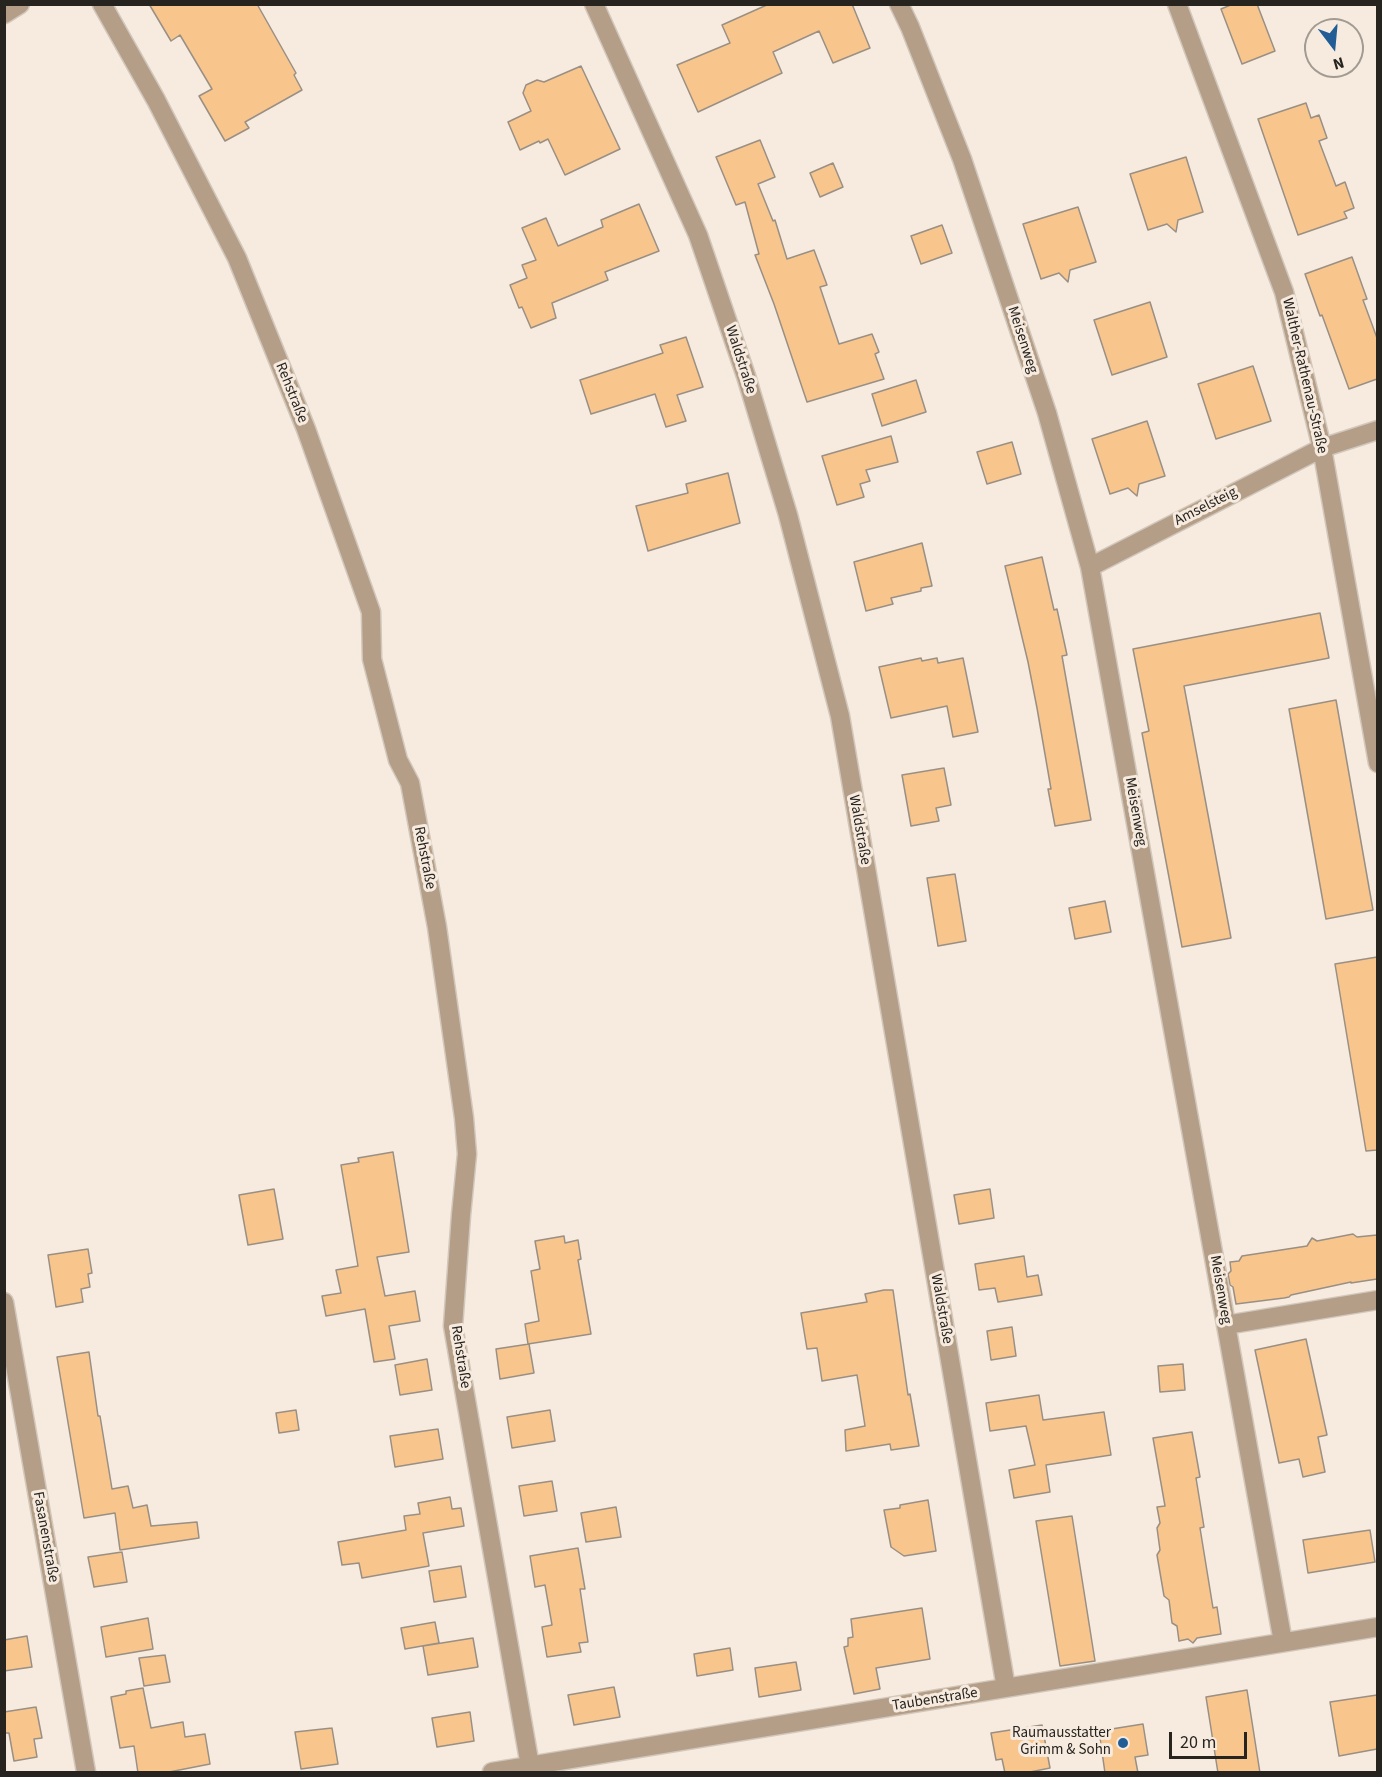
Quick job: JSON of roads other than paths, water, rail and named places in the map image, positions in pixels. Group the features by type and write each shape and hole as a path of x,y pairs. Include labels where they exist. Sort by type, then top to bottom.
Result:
{"street":[{"path":"4,14 20,4"},
{"name":"Rehstraße","path":"102,4 156,100 237,258 306,429 370,612 372,659 398,760 410,783 437,927 462,1106 467,1155 453,1326 530,1766"},
{"name":"Waldstraße","path":"594,4 702,246 746,376 788,515 840,716 1006,1688"},
{"name":"Meisenweg","path":"899,4 962,159 1047,413 1090,567 1283,1642"},
{"name":"Walther-Rathenau-Straße","path":"1177,4 1284,292 1322,448 1377,763"},
{"name":"Amselsteig","path":"1090,567 1322,448 1377,430"},
{"path":"1226,1325 1377,1300"},
{"name":"Fasanenstraße","path":"4,1302 86,1773"},
{"name":"Taubenstraße","path":"492,1773 1377,1628"}],"place":[{"name":"Raumausstatter Grimm & Sohn","path":"1123,1743"}]}
